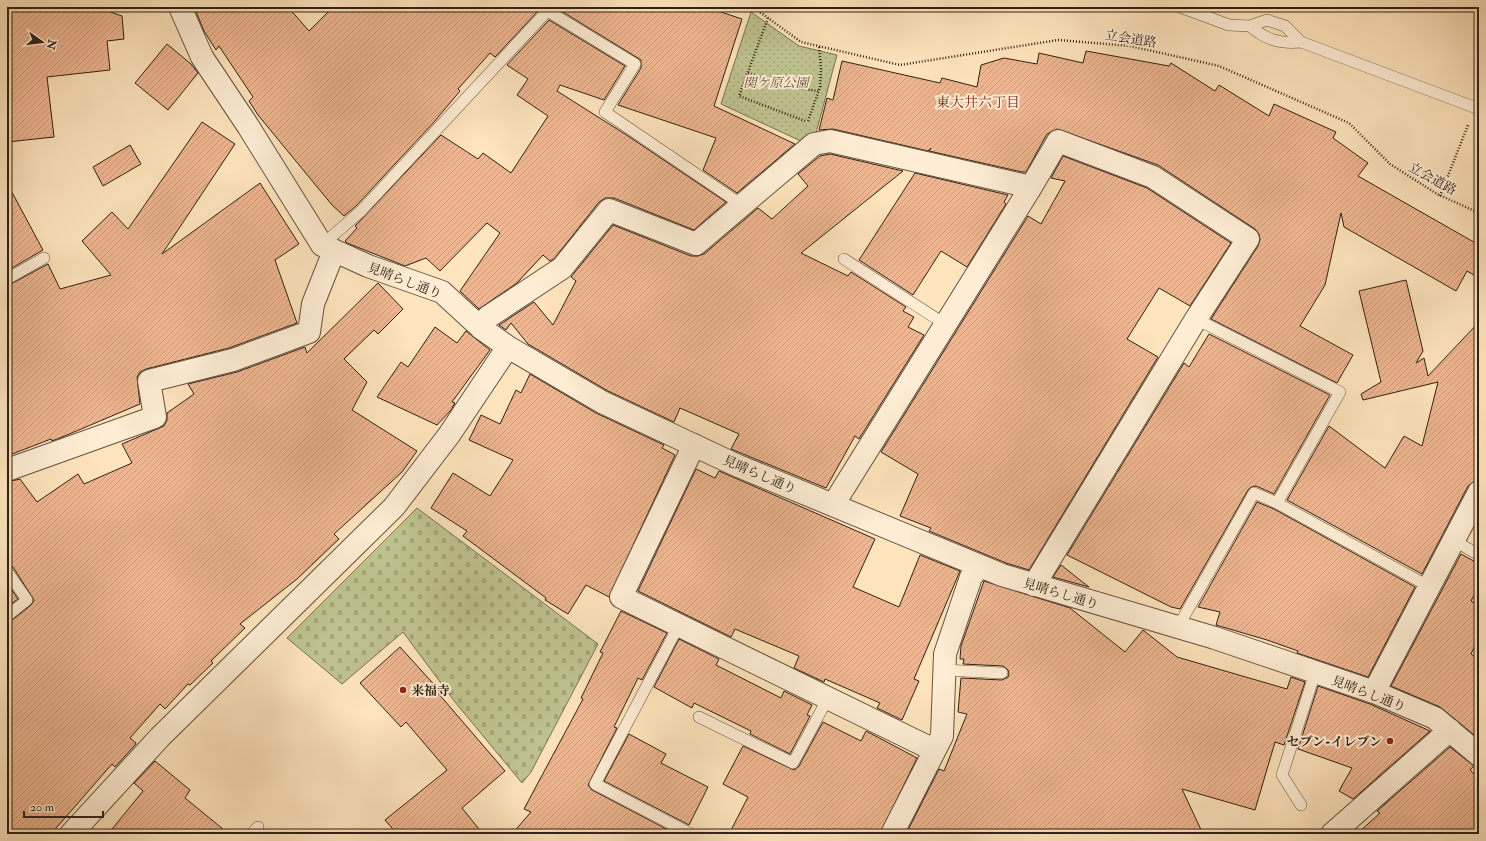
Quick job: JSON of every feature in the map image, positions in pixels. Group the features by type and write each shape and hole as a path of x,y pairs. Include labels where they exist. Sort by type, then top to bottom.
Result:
{"street":[{"path":"7,470 155,417 149,381 233,360 309,332 313,304 328,248 202,57 180,7"},
{"path":"481,328 488,317 562,268 609,210 696,244 814,144 830,141 1031,187"},
{"path":"833,505 1031,187 1058,141 1153,177 1248,239 1196,319 1034,585"},
{"name":"見晴らし通り","path":"328,248 368,266 442,292 481,328 508,347 602,402 736,465 979,567 1034,585 1178,627 1374,692 1435,718 1479,756"},
{"path":"71,834 160,737 394,507 449,435 508,347"},
{"path":"694,445 621,596 934,750"},
{"path":"1374,692 1428,586 1479,492"},
{"path":"892,834 942,736 945,654 971,576 979,567"},
{"path":"1332,834 1450,730"}],"lane":[{"path":"1180,7 1229,25 1250,26 1267,20 1285,26 1301,42"},
{"path":"328,248 546,9 635,64 605,112 742,205"},
{"path":"1250,26 1261,35 1284,43 1301,42 1477,108"},
{"path":"7,279 44,258"},
{"path":"844,259 945,324"},
{"path":"1196,319 1340,392 1277,503"},
{"path":"1178,627 1254,493 1277,503 1428,586"},
{"path":"1454,540 1479,555"},
{"path":"7,571 27,600 7,616"},
{"path":"679,625 595,784 691,834"},
{"path":"944,670 1002,673"},
{"path":"1301,805 1282,775 1315,673"},
{"path":"699,717 793,763 828,698"}],"path":[{"name":"立会道路","path":"752,7 801,42 900,65 1058,40 1130,46 1219,66 1349,123 1390,164 1440,196 1479,213"},
{"path":"768,18 740,96 808,122 818,91 821,68 819,46"},
{"path":"748,73 784,86 818,91"},
{"path":"1440,196 1477,108"}],"green space":[{"name":"関ケ原公園","path":"751,12 799,46 837,55 816,133 803,142 721,104"},
{"path":"417,508 598,644 531,772 522,783 455,702 403,632 342,684 287,638"}],"building":[{"path":"7,7 96,7 122,16 124,39 107,41 110,70 47,77 54,137 7,142"},
{"path":"194,7 288,7 309,31 333,7 534,7 537,12 495,57 490,53 458,89 460,91 434,122 356,206 344,216 332,205 258,115 249,101 253,97 219,46 216,50 204,31"},
{"path":"558,7 706,7 742,19 714,106 795,144 737,193 703,170 716,138 618,105 641,68 641,60 558,9"},
{"path":"549,20 625,66 604,100 560,85 557,91 625,134 726,202 694,230 614,198 605,198 599,202 554,259 550,261 543,255 517,283 479,309 460,291 500,233 487,223 440,271 426,258 405,266 347,243 345,241 357,228 355,226 441,135 478,159 483,153 511,173 548,116 517,95 528,79 507,65"},
{"path":"167,44 191,64 198,73 168,110 135,83"},
{"path":"1086,51 1169,66 1171,63 1215,91 1219,85 1269,116 1274,104 1336,132 1333,138 1368,163 1358,176 1479,245 1479,278 1467,271 1456,291 1344,227 1341,213 1325,285 1300,326 1353,355 1337,383 1211,319 1258,246 1260,240 1259,234 1255,229 1158,165 1057,129 1047,134 1026,172 929,151 931,148 928,151 833,129 819,130 827,98 833,100 842,61 940,83 942,78 977,87 981,65 1004,58 1037,64 1039,53 1083,63"},
{"path":"202,122 235,144 162,254 260,183 299,244 275,260 297,323 229,348 146,369 140,372 137,377 140,404 52,441 51,439 7,456 7,286 48,264 60,289 111,275 82,241 112,212 128,229"},
{"path":"130,145 141,164 103,186 93,167"},
{"path":"830,154 903,171 801,253 848,276 851,272 906,307 903,311 914,317 908,327 924,335 859,439 855,436 826,488 731,449 739,434 680,408 674,422 608,391 528,344 511,323 506,330 499,325 534,302 553,325 576,281 571,277 613,225 691,256 698,256 704,254 758,208 772,219 808,186 798,174 820,156"},
{"path":"1063,156 1147,188 1231,243 1190,306 1159,288 1127,339 1158,357 1029,570 1006,563 929,531 931,528 900,516 918,474 881,452 1028,216 1041,224 1065,181 1051,178"},
{"path":"915,173 1008,195 1004,202 1006,204 967,267 941,251 913,295 859,260"},
{"path":"7,183 43,250 7,271"},
{"path":"1406,280 1423,351 1416,363 1424,358 1428,376 1479,322 1479,473 1475,481 1468,486 1422,574 1287,500 1329,426 1385,468 1404,436 1422,446 1438,382 1363,400 1361,394 1381,382 1359,291"},
{"path":"378,283 403,309 378,334 374,330 344,359 367,382 352,410 417,451 402,472 334,534 339,539 297,579 240,624 245,628 211,661 213,663 190,685 188,684 165,709 160,704 130,738 136,743 135,745 115,767 112,764 51,834 7,834 7,623 31,605 34,600 13,567 7,564 7,482 20,479 37,502 78,474 84,484 132,463 122,444 164,426 167,420 167,413 194,394 188,384 237,372 305,347 307,353"},
{"path":"435,327 457,343 466,331 490,350 452,402 455,403 451,410 437,425 377,397 401,362 408,367"},
{"path":"1209,334 1330,395 1274,494 1256,486 1251,487 1248,490 1180,609 1171,607 1067,555 1184,363 1189,367"},
{"path":"530,374 596,413 664,445 662,448 675,455 609,597 586,585 568,614 545,600 546,598 463,536 467,531 431,508 453,473 490,496 513,460 469,440 481,415 500,424 516,390 521,393"},
{"path":"696,469 715,478 719,471 875,539 853,587 899,607 920,555 960,571 914,679 919,681 902,720 877,708 880,703 825,679 824,682 794,668 799,656 735,629 731,637 638,591"},
{"path":"1257,502 1274,509 1415,587 1368,677 1297,653 1298,651 1267,640 1216,625 1220,612 1198,607"},
{"path":"1461,554 1479,564 1479,586 1471,601 1479,606 1479,637 1471,654 1479,659 1479,739 1440,707 1391,686"},
{"path":"1061,565 1089,587 1053,577"},
{"path":"984,581 1070,608 1125,652 1143,630 1177,657 1287,689 1291,677 1305,682 1284,745 1275,742 1255,810 1182,789 1203,834 906,834 939,769 944,771 967,714 958,712 961,678 1002,680 1008,677 1009,674 1008,670 1003,666 963,664 964,659 960,659 961,646"},
{"path":"7,583 18,599 7,607"},
{"path":"621,611 667,633 642,680 638,678 614,727 617,728 588,785 592,790 676,834 512,834 531,812 524,809 583,699 581,698 603,653 600,652"},
{"path":"679,639 719,659 716,665 781,698 784,691 812,705 807,715 810,716 790,754 750,734 751,731 694,703 692,708 654,687"},
{"path":"400,647 440,691 438,693 505,771 462,808 483,834 397,834 385,820 447,770 406,722 401,727 360,683"},
{"path":"1318,686 1370,704 1430,731 1353,799 1339,791 1352,768 1298,749"},
{"path":"823,722 861,741 866,731 917,758 880,834 729,834 748,797 723,784 743,746 794,770 799,766"},
{"path":"629,734 666,754 661,763 708,787 689,825 604,781"},
{"path":"1450,747 1474,766 1470,770 1479,779 1479,834 1357,834 1380,813 1377,811"},
{"path":"155,761 190,790 185,798 229,834 108,834 143,791 134,783"}],"place":[{"name":"来福寺","path":"403,690"},
{"name":"セブン-イレブン","path":"1390,741"}],"district":[{"name":"東大井六丁目","path":"978,102"}]}
